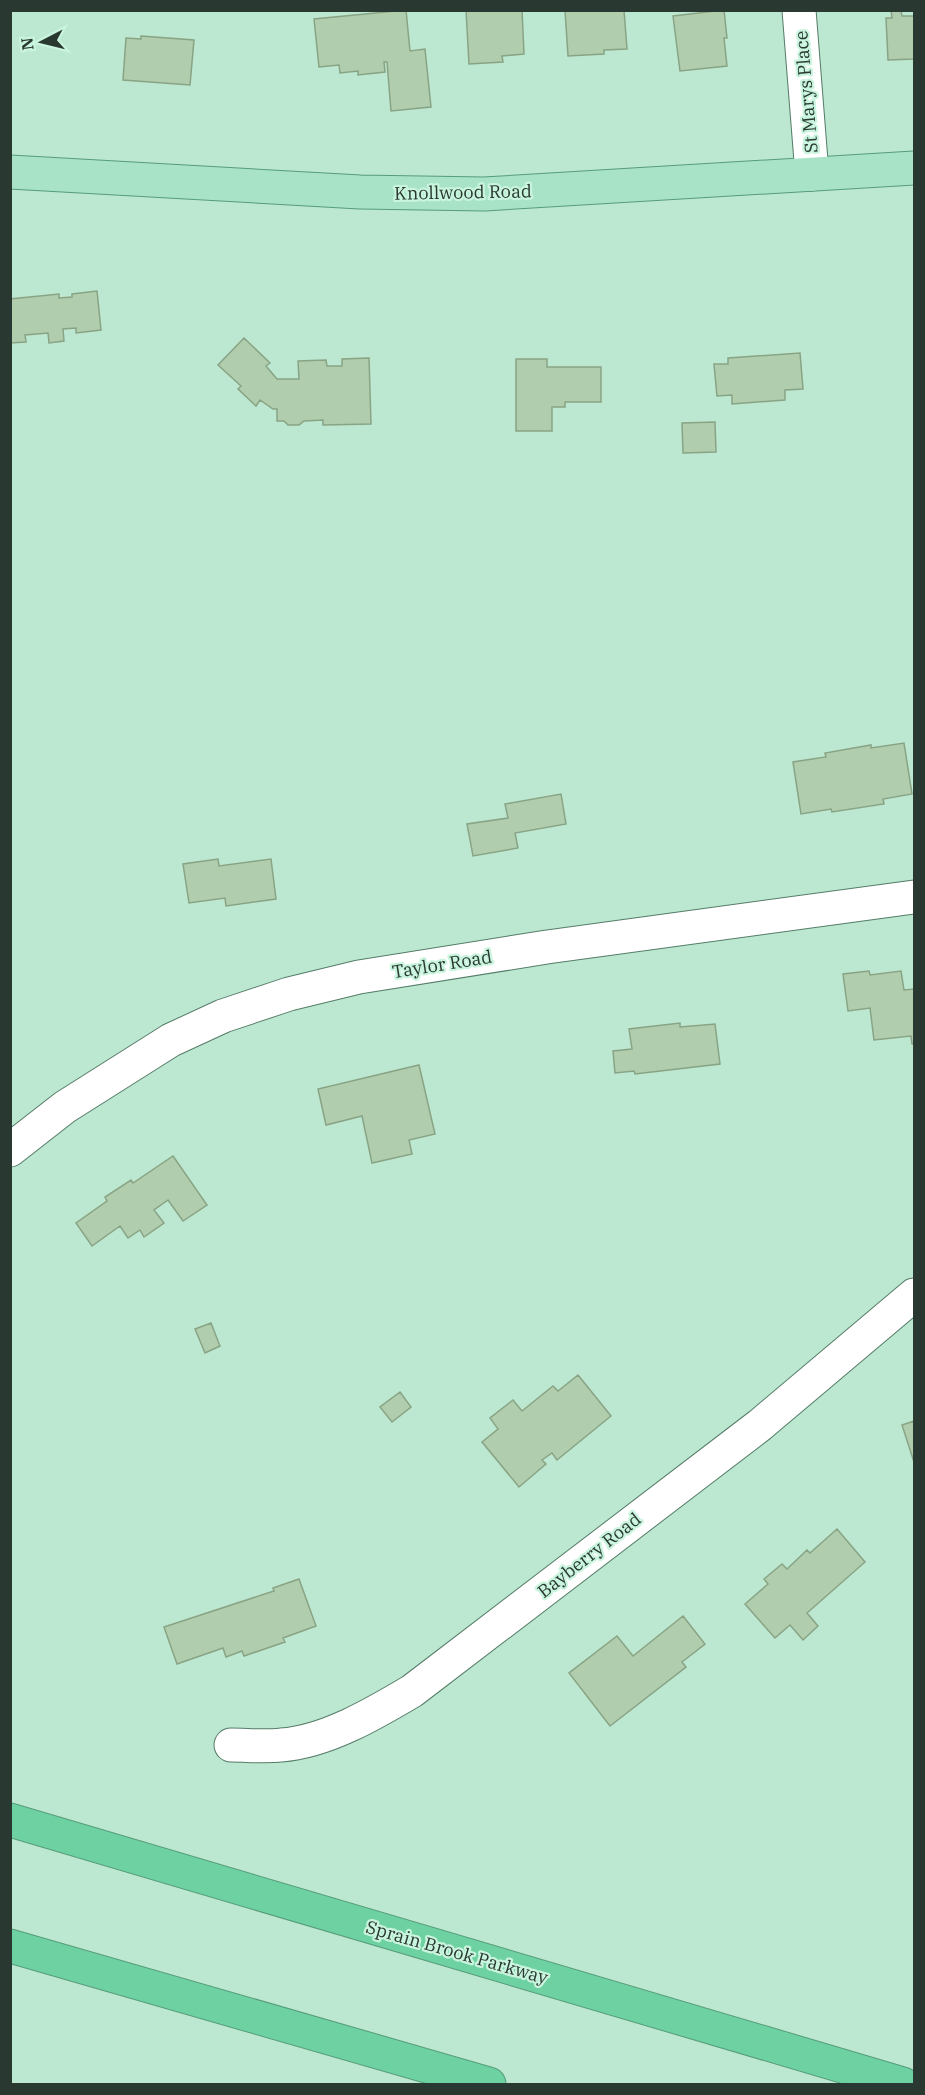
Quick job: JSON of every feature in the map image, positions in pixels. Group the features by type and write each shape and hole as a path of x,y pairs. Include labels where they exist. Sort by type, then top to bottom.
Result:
{"highway":[{"name":"Sprain Brook Parkway","path":"10,1820 903,2085"},
{"path":"10,1946 489,2085"}],"main road":[{"name":"Knollwood Road","path":"10,172 360,192 458,194 915,168"}],"street":[{"name":"St Marys Place","path":"800,10 812,174"},
{"name":"Taylor Road","path":"10,1150 65,1107 171,1040 223,1016 289,994 359,977 547,947 915,897"},
{"name":"Bayberry Road","path":"231,1745 283,1745 323,1736 366,1719 412,1691 760,1425 915,1295"}],"building":[{"path":"406,10 410,51 425,49 431,107 391,111 387,62 384,62 385,72 358,75 358,71 340,73 339,65 319,67 314,19"},
{"path":"466,10 522,10 524,54 502,56 503,62 469,64"},
{"path":"565,10 624,10 627,49 604,50 604,54 568,56"},
{"path":"724,10 727,66 680,71 673,16"},
{"path":"891,10 901,10 902,16 914,16 914,59 888,60 886,18 892,18"},
{"path":"141,36 194,40 190,85 123,80 126,38 141,39"},
{"path":"97,291 101,330 76,333 76,328 63,329 64,341 49,343 48,333 25,335 26,342 10,343 10,299 59,294 59,298 72,297 72,294"},
{"path":"244,338 270,363 266,366 277,379 299,379 298,361 326,360 327,366 342,366 342,359 369,358 371,424 323,425 323,420 288,425 284,421 277,421 277,409 273,409 260,400 256,406 238,389 241,386 218,365"},
{"path":"800,353 803,389 785,390 785,400 732,404 732,395 717,396 714,364 728,364 728,358"},
{"path":"516,359 547,359 547,367 601,367 601,402 565,402 565,407 552,407 552,431 516,431"},
{"path":"715,422 716,452 683,453 682,423"},
{"path":"904,743 912,794 883,799 884,804 801,814 793,762 826,757 825,753 871,745 871,748"},
{"path":"561,794 566,824 515,833 518,848 473,856 467,824 508,818 505,804"},
{"path":"218,859 219,866 271,859 276,899 226,906 225,898 189,903 183,864"},
{"path":"869,971 870,975 901,971 904,990 914,989 914,1044 912,1044 911,1036 874,1040 870,1008 848,1011 843,974"},
{"path":"680,1023 680,1027 715,1024 720,1064 635,1074 634,1071 615,1073 613,1051 632,1049 629,1029"},
{"path":"419,1065 435,1134 409,1140 412,1154 372,1163 362,1116 326,1125 318,1089"},
{"path":"173,1156 207,1205 183,1221 168,1200 154,1210 164,1223 144,1237 140,1230 128,1238 120,1226 92,1246 76,1223 107,1201 105,1197 131,1180 133,1183"},
{"path":"211,1323 220,1346 205,1353 195,1329"},
{"path":"578,1375 611,1416 557,1460 552,1453 542,1460 546,1464 519,1487 482,1442 498,1429 490,1418 513,1400 522,1411 553,1386 558,1391"},
{"path":"400,1392 411,1407 392,1422 380,1407"},
{"path":"914,1421 914,1462 902,1425"},
{"path":"837,1529 865,1562 807,1613 818,1626 803,1640 790,1625 775,1638 745,1604 768,1584 764,1579 782,1564 787,1569 807,1550 810,1553"},
{"path":"299,1579 316,1626 283,1638 285,1642 244,1656 242,1651 226,1657 223,1648 177,1664 164,1627 274,1591 273,1588"},
{"path":"683,1616 705,1644 682,1662 686,1667 610,1726 569,1673 617,1636 633,1656"}]}
